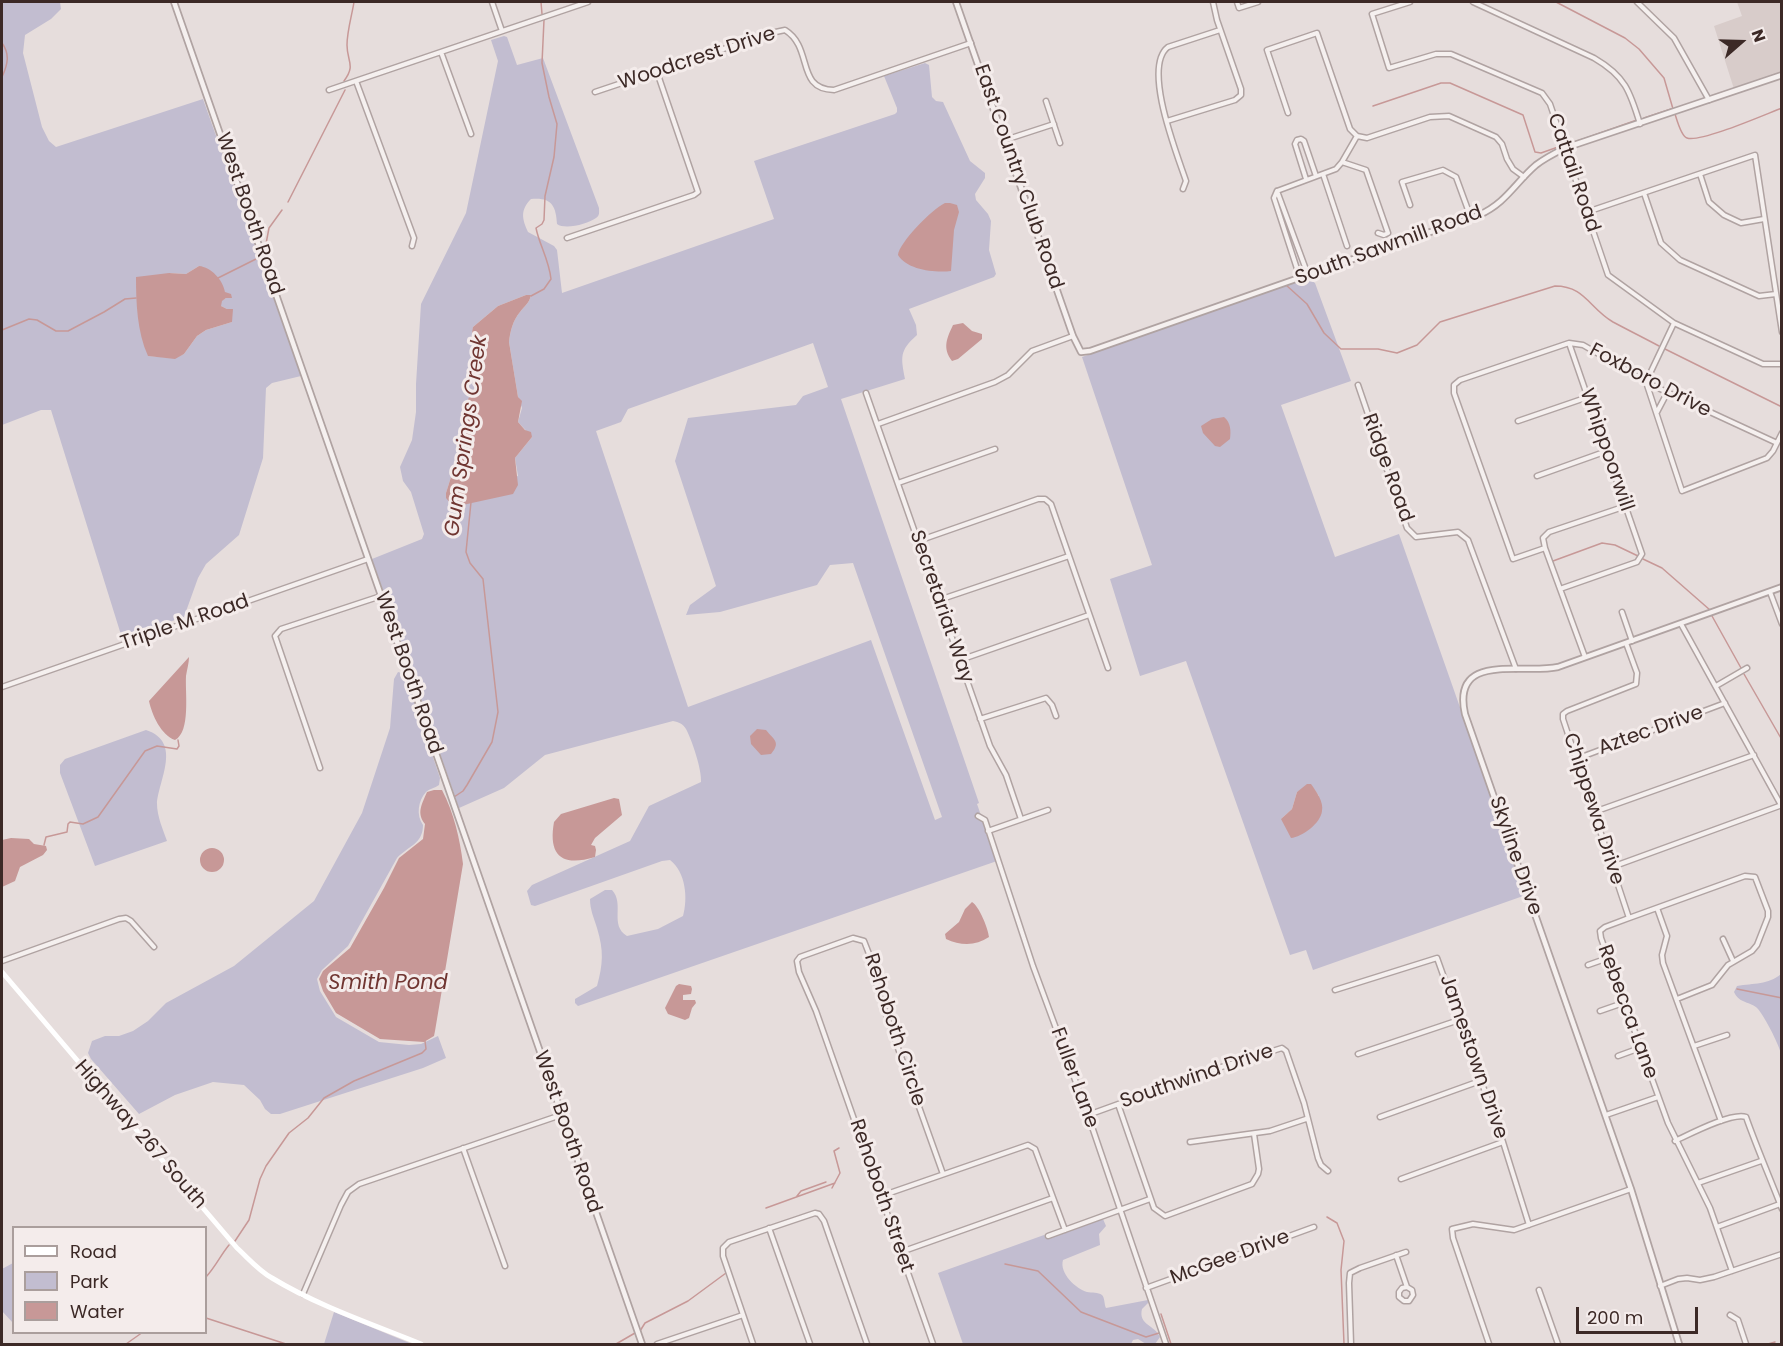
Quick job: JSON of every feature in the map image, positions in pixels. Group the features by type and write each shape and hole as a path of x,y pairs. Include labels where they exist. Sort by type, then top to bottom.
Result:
{"main road":[{"name":"Highway 267 South","path":"2,972 237,1248 271,1278 303,1294 422,1344"}],"street":[{"name":"West Booth Road","path":"174,2 642,1344"},
{"path":"492,2 502,31"},
{"path":"330,90 588,2"},
{"name":"East Country Club Road","path":"956,2 1073,336 1081,352"},
{"path":"1167,121 1240,97 1241,89 1220,30 1213,2"},
{"path":"1237,2 1239,8 1258,2"},
{"name":"Cattail Road","path":"1410,2 1372,14 1389,68 1436,54 1451,54 1537,90 1545,96 1550,104 1608,275 1674,323 1763,364 1782,364"},
{"path":"1473,2 1613,69 1631,94 1640,124"},
{"path":"1636,2 1674,38 1709,100"},
{"name":"Woodcrest Drive","path":"595,92 785,30 795,37 812,84 822,90 834,90 971,44"},
{"path":"1184,189 1186,181 1159,95 1159,59 1168,47 1220,30"},
{"path":"1288,113 1267,50 1317,33 1350,129 1357,136 1366,138 1430,117 1449,116 1496,137 1502,144 1513,169 1524,178"},
{"path":"441,52 471,134"},
{"path":"567,238 698,192 657,72"},
{"name":"South Sawmill Road","path":"1081,352 1090,351 1471,218 1498,204 1547,157 1565,148 1782,75"},
{"path":"356,81 414,238 412,246"},
{"path":"1046,101 1060,142"},
{"path":"1005,140 1054,124"},
{"path":"1277,190 1336,169 1357,136"},
{"path":"1306,179 1295,144 1297,140 1304,141 1316,176"},
{"path":"1587,212 1755,155 1782,332"},
{"path":"1342,162 1366,170 1388,233 1384,236 1378,233"},
{"path":"1410,206 1402,182 1437,170 1448,171 1458,182 1471,218"},
{"path":"1323,174 1347,246"},
{"path":"1700,174 1709,202 1724,215 1741,223 1764,219"},
{"path":"1277,190 1308,275"},
{"path":"1277,190 1275,198 1300,278"},
{"path":"1644,193 1661,243 1680,260 1759,296 1776,294"},
{"path":"1674,323 1646,382 1682,490 1767,458 1782,433"},
{"path":"878,424 995,382 1008,375 1032,351 1073,336"},
{"name":"Foxboro Drive","path":"1545,548 1513,559 1454,393 1454,385 1460,380 1569,343 1583,345 1667,393 1777,443"},
{"name":"Whippoorwill","path":"1560,589 1637,562 1641,557 1626,506 1569,343"},
{"name":"Ridge Road","path":"1358,385 1407,528 1416,537 1458,532 1468,540 1516,669"},
{"name":"Secretariat Way","path":"866,393 980,719 990,746 1006,775 1021,819"},
{"path":"1656,413 1667,393"},
{"path":"1518,421 1588,397"},
{"path":"898,483 995,448"},
{"path":"1537,476 1607,451"},
{"path":"918,541 1038,499 1046,499 1051,504 1108,668"},
{"path":"1585,657 1545,548 1544,538 1549,532 1626,506"},
{"path":"939,600 1069,556"},
{"name":"Triple M Road","path":"2,687 368,559"},
{"name":"Skyline Drive","path":"1679,1344 1631,1189 1463,705 1463,696 1466,683 1476,674 1491,670 1549,669 1782,587"},
{"path":"1770,592 1782,624"},
{"path":"320,768 275,636 281,629 381,596"},
{"path":"1622,612 1632,641"},
{"path":"960,660 1089,615"},
{"path":"1612,867 1781,805 1681,624"},
{"name":"Chippewa Drive","path":"1626,643 1636,673 1636,684 1567,711 1563,714 1563,719 1629,918"},
{"path":"1716,686 1747,668"},
{"path":"980,719 1046,698 1056,716"},
{"name":"Aztec Drive","path":"1576,759 1725,703"},
{"path":"1594,812 1754,755"},
{"path":"988,831 1048,810"},
{"name":"Fuller Lane","path":"978,816 985,820 1033,966 1088,1115 1166,1344"},
{"name":"Rebecca Lane","path":"1677,999 1712,985 1733,961 1752,951 1761,937 1768,917 1767,905 1755,877 1749,875 1605,927 1600,931 1600,938 1623,1003 1675,1141 1710,1208 1732,1271"},
{"path":"1657,908 1667,936 1663,963 1721,1121"},
{"path":"2,961 126,918 136,925 154,947"},
{"name":"Rehoboth Circle","path":"829,1048 799,972 797,961 805,955 857,938 866,944 879,995 943,1174"},
{"path":"1723,939 1733,961"},
{"name":"Jamestown Drive","path":"1335,990 1437,958 1503,1142 1529,1225"},
{"path":"1588,965 1608,958"},
{"path":"1600,1011 1623,1003"},
{"path":"1358,1054 1459,1020"},
{"path":"1694,1046 1727,1035"},
{"name":"Rehoboth Street","path":"829,1048 933,1344"},
{"name":"Southwind Drive","path":"1088,1115 1215,1069 1282,1048 1286,1051 1304,1103 1306,1119 1318,1158 1321,1165 1328,1171"},
{"path":"1618,1056 1640,1048"},
{"path":"1380,1117 1480,1081"},
{"path":"1606,1115 1658,1097"},
{"path":"1118,1104 1150,1199 1154,1208 1165,1216 1251,1184 1258,1174 1254,1134"},
{"path":"303,1294 340,1205 351,1189 359,1184 561,1115"},
{"path":"1675,1141 1721,1121 1741,1115 1746,1117 1761,1161 1771,1179 1781,1206 1717,1227"},
{"path":"1190,1142 1270,1131 1306,1119"},
{"path":"1401,1179 1503,1142"},
{"path":"881,1196 1028,1145 1035,1149 1065,1230"},
{"path":"463,1148 505,1266"},
{"path":"1698,1182 1761,1161"},
{"path":"1489,1344 1453,1238 1452,1229 1473,1224 1514,1230 1631,1189"},
{"path":"900,1252 1053,1198"},
{"path":"1048,1236 1150,1199"},
{"path":"753,1344 723,1256 723,1248 729,1242 812,1213 822,1217 867,1344"},
{"name":"McGee Drive","path":"1146,1288 1314,1227"},
{"path":"769,1228 810,1344"},
{"path":"1351,1344 1350,1273 1406,1252"},
{"path":"1660,1286 1687,1278 1706,1279 1782,1254"},
{"path":"1396,1255 1407,1287"},
{"path":"1539,1290 1558,1344"},
{"path":"657,1344 743,1315"},
{"path":"1730,1315 1738,1320 1746,1344"}],"shaded area":[{"path":"1737,2 1781,2 1781,72 1734,89 1714,26 1742,16"}],"green space":[{"path":"2,2 60,2 61,9 51,19 25,35 23,53 42,127 49,141 56,147 203,99 301,376 272,383 266,388 263,458 239,535 206,564 198,578 184,617 122,638 51,410 41,410 2,425","holes":["199,266 225,292 226,298 221,301 221,306 227,309 232,322 206,330 197,336 184,354 175,358 148,356 169,273 186,274"]},
{"path":"507,37 517,65 543,58 599,208 598,216 592,220 576,226 561,226 557,224 554,207 548,201 531,199 525,207 523,219 528,232 554,246 557,250 562,293 774,219 754,161 895,114 897,108 884,76 925,63 929,65 932,97 936,101 943,102 970,161 985,173 985,178 975,194 976,200 991,221 989,250 996,274 994,277 909,309 916,325 917,335 904,350 905,379 841,399 997,861 578,1006 575,999 597,986 601,964 601,944 590,899 605,890 612,890 616,896 619,926 627,936 658,929 683,916 685,894 679,871 670,860 662,861 535,906 531,905 527,891 532,885 630,841 649,806 701,782 694,747 686,729 673,721 545,755 504,788 459,808 372,559 422,539 424,534 411,492 403,481 400,467 412,440 416,412 421,304 466,213 498,61 491,40","holes":["531,295 514,322 509,342 522,408 518,422 532,437 515,458 518,476 446,493 466,429 468,399 475,392 477,385 473,327 498,306","813,343 828,387 803,396 796,405 688,418 675,461 716,586 690,605 686,615 720,612 817,585 830,565 853,563 942,817 935,820 871,640 688,707 596,431 621,422 628,409"]},
{"path":"1308,278 1315,283 1351,381 1281,405 1335,557 1399,534 1526,895 1313,970 1306,950 1290,955 1186,661 1140,676 1110,579 1152,565 1082,357","holes":["1311,785 1319,796 1281,819 1292,809 1297,792"]},
{"path":"398,672 405,674 440,778 439,785 427,791 421,800 419,813 423,825 418,841 397,858 348,946 322,970 317,979 320,991 336,1017 379,1042 421,1044 438,1036 446,1058 423,1068 280,1114 271,1114 244,1085 213,1082 175,1095 139,1114 91,1059 88,1053 92,1041 133,1031 148,1021 166,1003 234,966 314,901 362,813 390,728 394,679"},
{"path":"146,730 157,736 163,743 166,753 157,804 167,841 95,866 60,773 60,765 65,759"},
{"path":"1781,974 1781,1053 1758,1009 1739,999 1734,992 1737,986 1766,982"},
{"path":"1103,1219 1106,1226 1099,1234 1100,1245 1063,1260 1062,1265 1066,1275 1078,1288 1102,1295 1106,1308 1148,1300 1141,1314 1145,1322 1160,1337 1155,1344 1146,1344 1138,1339 1133,1340 1131,1344 963,1344 938,1273 1044,1235 1046,1239"},
{"path":"12,1264 12,1322 2,1311 2,1269"},
{"path":"334,1312 412,1344 324,1344"}],"water":[{"path":"945,203 957,205 959,212 954,230 951,271 930,271 902,260 898,255 910,235 939,206"},
{"path":"199,266 216,275 225,292 231,294 232,298 226,298 222,301 221,306 233,309 232,322 206,330 197,336 184,354 175,359 148,356 139,327 136,277 169,273 186,274"},
{"path":"531,295 514,322 509,342 518,397 522,401 518,422 525,430 531,432 532,437 515,458 518,485 513,494 458,506 452,505 446,498 446,493 466,429 468,399 477,383 473,327 498,306"},
{"path":"963,323 972,331 982,334 982,339 958,359 952,361 947,352 947,339 953,325"},
{"path":"1224,417 1230,427 1230,439 1220,447 1215,446 1203,433 1201,426 1212,419"},
{"path":"189,657 185,720 180,736 175,740 165,734 158,724 149,701"},
{"path":"757,729 766,730 775,741 776,747 771,754 761,755 751,744 750,736"},
{"path":"1307,784 1311,784 1321,800 1321,816 1310,829 1291,838 1281,819 1292,809 1297,792"},
{"name":"Smith Pond","path":"442,790 450,808 463,864 434,1036 424,1042 380,1039 336,1013 319,979 323,971 350,948 399,858 423,839 425,824 421,816 421,808 427,792"},
{"path":"614,798 619,799 622,815 595,838 591,845 595,846 595,857 574,861 560,856 553,843 553,834 554,822 561,814"},
{"path":"29,839 34,844 46,846 47,850 43,855 20,867 15,881 2,887 2,840"},
{"path":"212,848 221,851 224,860 221,869 212,872 203,869 200,860 203,851"},
{"path":"972,902 983,918 989,937 968,944 946,939 945,934 959,922 965,909"},
{"path":"679,984 691,986 692,989 691,994 683,995 683,1000 695,1000 696,1003 689,1018 685,1020 668,1014 665,1008"}],"waterway":[{"path":"344,81 350,71 347,40 354,2"},
{"name":"Gum Springs Creek","path":"541,2 542,14"},
{"path":"1556,2 1625,38 1639,49 1664,78 1673,109"},
{"name":"Gum Springs Creek","path":"531,296 544,289 551,279 536,228 544,220 545,196 554,157 557,124 542,63 544,20"},
{"path":"2,43 7,59 2,77"},
{"path":"1373,106 1441,83 1450,83 1523,115 1535,152 1541,153 1558,147"},
{"path":"288,202 345,90"},
{"path":"1675,114 1683,134 1687,138 1694,138 1719,132 1782,108"},
{"path":"1644,118 1671,109"},
{"path":"1569,144 1637,120"},
{"path":"265,249 269,228 282,210"},
{"path":"218,278 260,257"},
{"path":"1286,285 1307,304 1324,333 1341,349 1378,349 1397,353 1417,345 1440,322 1555,286 1565,287 1580,294 1613,322 1659,346"},
{"path":"2,330 29,319 37,320 56,331 68,331 125,299 136,298"},
{"path":"1665,349 1782,407"},
{"name":"Gum Springs Creek","path":"454,797 463,791 492,742 498,712 483,579 470,563 466,552 471,502"},
{"path":"1553,561 1602,543 1615,545 1638,556"},
{"path":"1643,559 1662,568 1710,610"},
{"path":"1712,616 1741,668"},
{"path":"1744,674 1782,740"},
{"path":"44,845 46,837 67,832 70,822 83,824 98,817 145,751 157,746 177,749 178,740"},
{"path":"1737,989 1782,998"},
{"name":"Gum Springs Creek","path":"235,1241 249,1220 260,1179 266,1166 289,1133 308,1118 324,1098 354,1081 422,1053 426,1049 425,1041"},
{"path":"832,1188 840,1173 834,1151 839,1148"},
{"path":"797,1196 801,1191 826,1182"},
{"path":"766,1208 835,1183"},
{"path":"1327,1217 1337,1223 1344,1241 1341,1270 1344,1344"},
{"name":"Gum Springs Creek","path":"207,1276 229,1245"},
{"path":"1005,1264 1038,1271 1081,1312 1146,1337 1159,1333"},
{"path":"640,1331 645,1323 688,1301 726,1273"},
{"path":"1161,1314 1171,1344"},
{"path":"207,1318 286,1344"},
{"path":"616,1344 635,1333"},
{"name":"Gum Springs Creek","path":"126,1344 140,1334"},
{"path":"1768,1344 1775,1342"}]}
